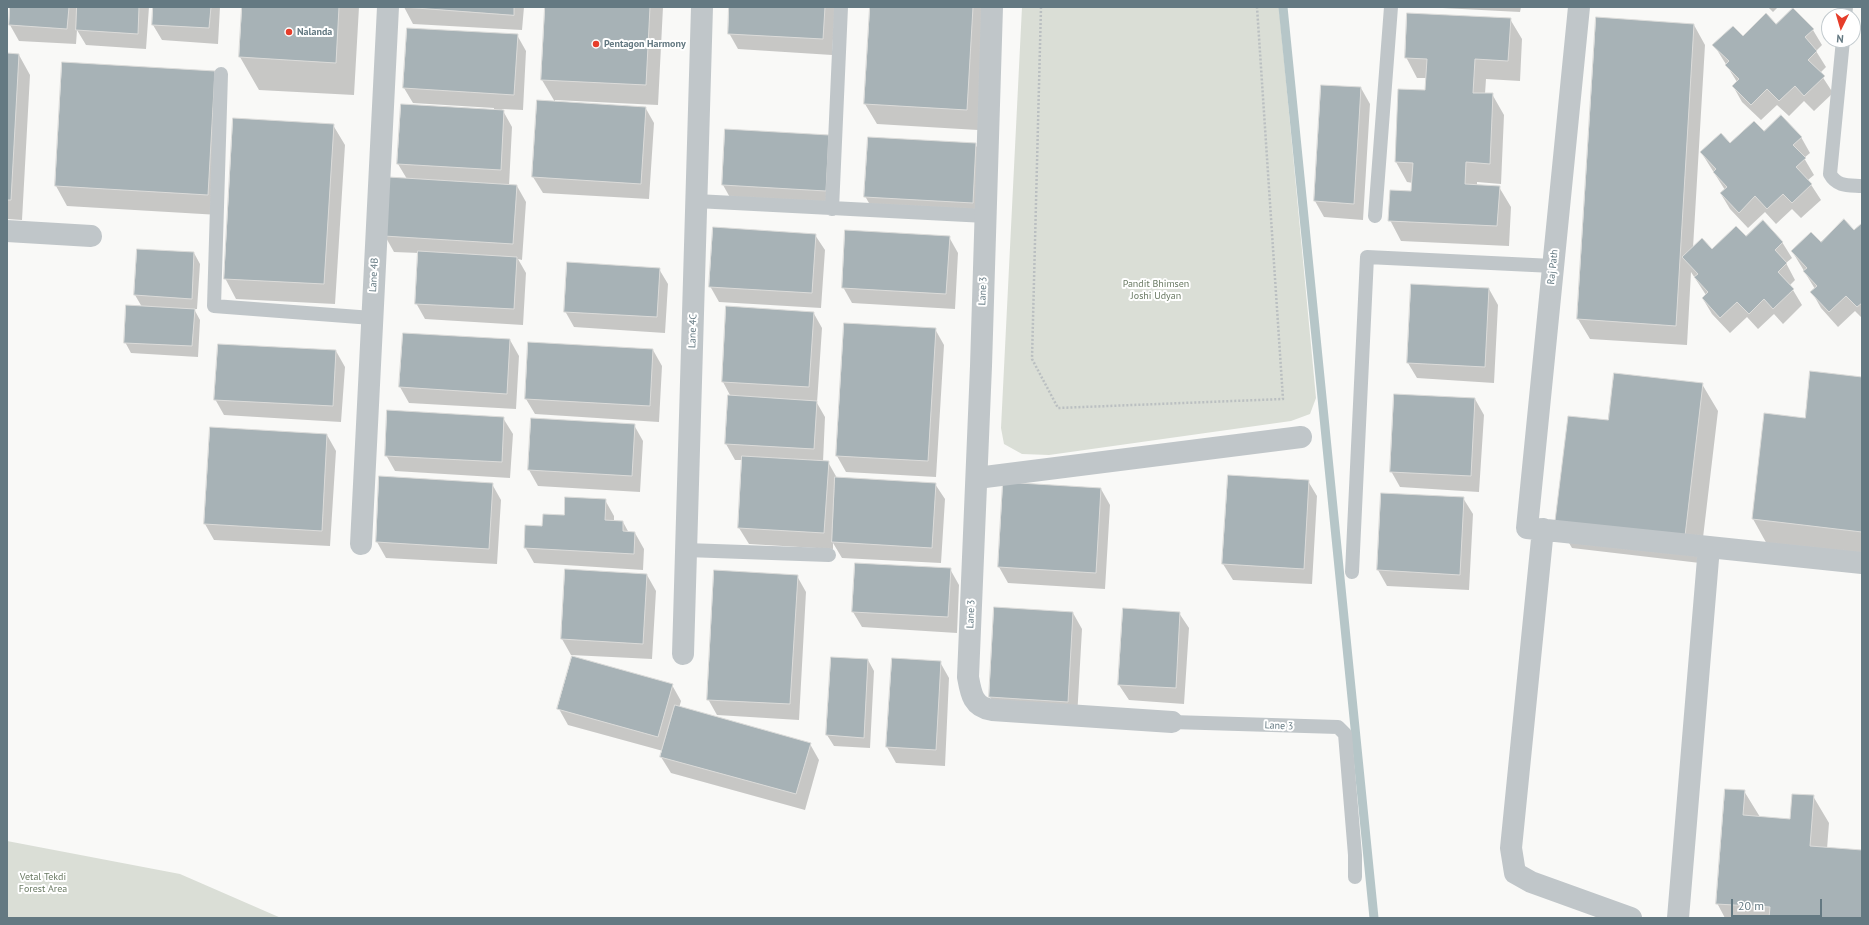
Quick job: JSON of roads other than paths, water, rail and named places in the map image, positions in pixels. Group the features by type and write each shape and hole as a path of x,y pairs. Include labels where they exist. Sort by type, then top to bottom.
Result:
{"street":[{"name":"Lane 4B","path":"361,544 388,7"},
{"name":"Lane 4C","path":"683,654 702,7"},
{"name":"Lane 3","path":"992,7 977,478 968,677 970,691 975,703 983,708 992,710 1172,722"},
{"name":"Raj Path","path":"1579,7 1554,266 1511,848 1515,873 1531,882 1631,918"},
{"path":"7,231 90,236"},
{"path":"977,478 1301,437"},
{"path":"1535,528 1862,563"},
{"path":"1678,918 1709,547"}],"lane":[{"path":"832,209 841,7"},
{"path":"1375,216 1391,7"},
{"path":"1842,48 1830,174 1836,182 1840,184 1862,186"},
{"path":"221,74 214,306 372,318"},
{"path":"696,201 986,216"},
{"path":"1352,572 1367,257 1554,266"},
{"path":"686,550 828,555"},
{"name":"Lane 3","path":"1172,722 1338,727 1345,734 1355,855 1355,877"}],"waterway":[{"path":"1283,7 1374,918"}],"place":[{"name":"Nalanda","path":"289,32"},
{"name":"Pentagon Harmony","path":"596,44"}],"park label":[{"name":"Pandit Bhimsen Joshi Udyan","path":"1156,290"},
{"name":"Vetal Tekdi Forest Area","path":"43,882"}]}
